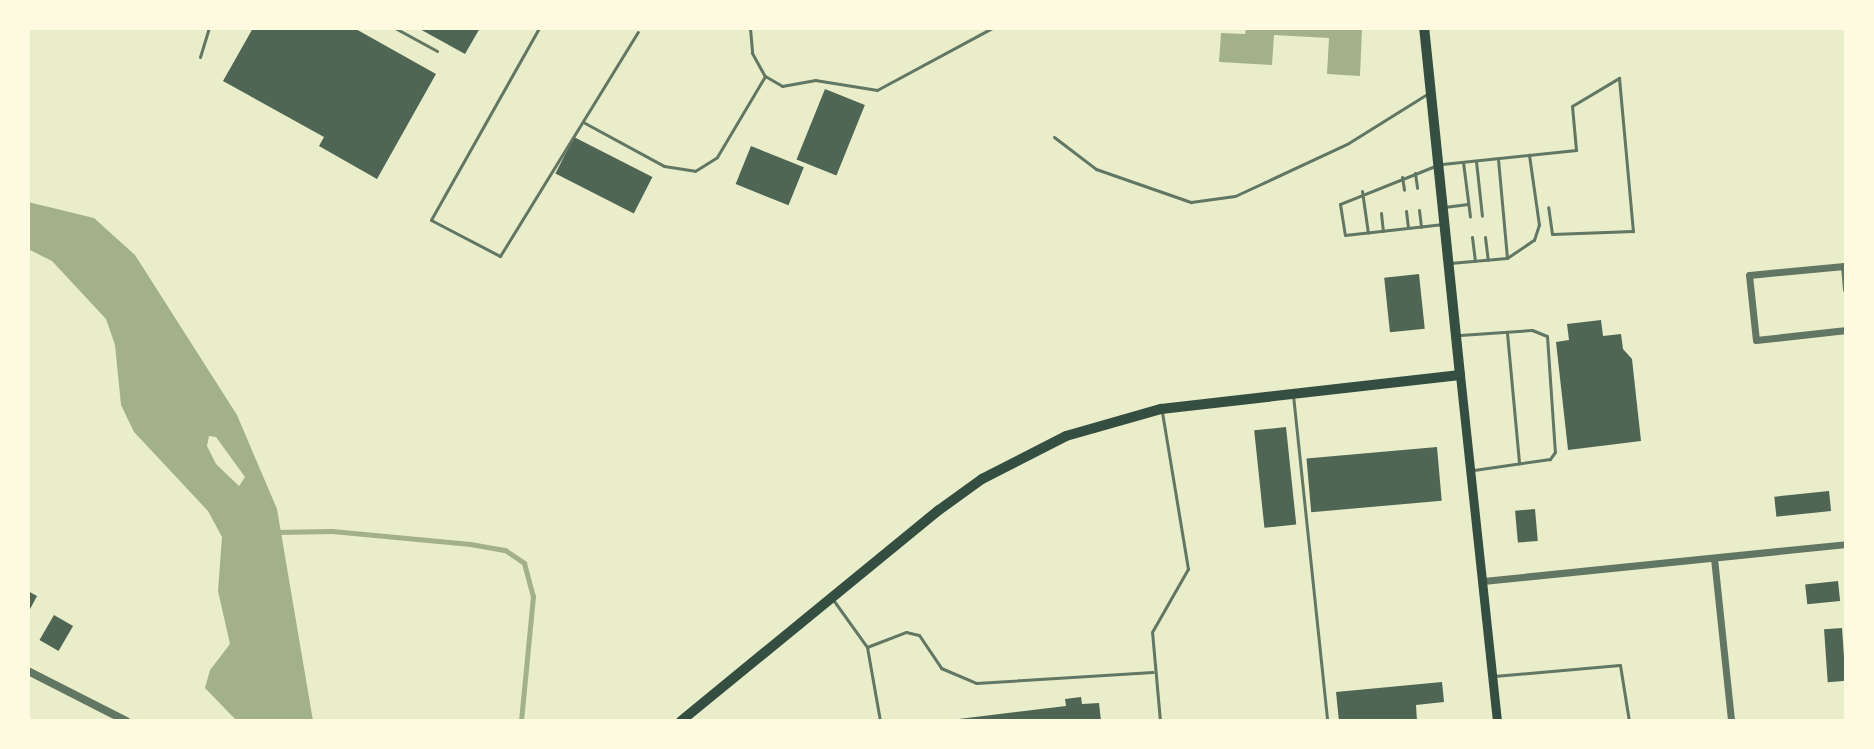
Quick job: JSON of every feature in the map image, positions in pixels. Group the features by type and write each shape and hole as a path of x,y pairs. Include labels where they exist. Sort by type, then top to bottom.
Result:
{"main road":[{"path":"1424,28 1497,721"},
{"path":"681,721 830,596 982,479 1025,455 1111,420 1161,409 1460,375"}],"street":[{"path":"1846,289 1844,266 1749,275 1756,340 1846,330"},
{"path":"1483,581 1846,544"},
{"path":"1714,558 1731,721"},
{"path":"28,671 126,721"}],"lane":[{"path":"200,57 209,28"},
{"path":"395,28 437,51"},
{"path":"539,28 431,220 500,256 639,30 632,28"},
{"path":"750,28 752,53 765,76 782,86 815,80 877,90 988,29"},
{"path":"583,122 664,166 695,171 717,157 765,76"},
{"path":"1447,224 1345,235 1340,204 1362,191 1440,164 1576,150 1572,106 1619,78 1633,231 1552,234 1548,207"},
{"path":"1054,137 1096,169 1191,202 1235,196 1347,144 1431,92"},
{"path":"1450,263 1507,258 1534,240 1539,225 1529,155"},
{"path":"1497,158 1507,258"},
{"path":"1476,161 1482,216"},
{"path":"1463,162 1470,217"},
{"path":"1415,173 1417,188"},
{"path":"1402,177 1404,190"},
{"path":"1376,186 1377,193"},
{"path":"1362,191 1368,233"},
{"path":"1444,207 1468,204"},
{"path":"1419,210 1421,227"},
{"path":"1406,211 1408,229"},
{"path":"1381,213 1383,231"},
{"path":"1472,237 1475,261"},
{"path":"1485,237 1488,260"},
{"path":"1456,335 1542,331 1555,452 1550,459 1470,470"},
{"path":"1507,333 1519,463"},
{"path":"1292,392 1327,721"},
{"path":"1160,721 1152,632 1158,614 1179,591 1188,569 1161,409"},
{"path":"830,596 867,647 880,721"},
{"path":"867,647 906,632 919,635 941,668 976,683 1154,672"},
{"path":"1492,677 1620,665 1629,721"}],"shaded area":[{"path":"1246,28 1362,28 1360,76 1327,74 1329,38 1274,35 1272,65 1219,62 1221,33 1245,34"},
{"path":"28,202 94,218 135,255 237,415 277,509 313,721 237,721 205,688 210,670 230,644 218,591 222,537 208,511 134,432 121,405 115,345 106,319 52,261 28,249","holes":["209,436 216,437 245,477 239,486 216,464 207,446"]}],"building":[{"path":"253,28 354,28 436,74 377,179 319,146 324,137 223,81"},
{"path":"418,28 480,28 465,54"},
{"path":"825,89 865,105 836,176 797,159"},
{"path":"574,137 652,177 634,213 555,174"},
{"path":"751,146 804,167 788,205 736,184"},
{"path":"1419,274 1425,329 1390,332 1384,278"},
{"path":"1601,320 1603,336 1621,334 1623,349 1632,359 1641,441 1568,450 1556,342 1569,340 1567,324"},
{"path":"1286,427 1296,524 1264,528 1254,430"},
{"path":"1437,447 1442,501 1311,512 1306,458"},
{"path":"1829,491 1831,511 1776,517 1774,497"},
{"path":"1535,509 1538,541 1518,543 1515,511"},
{"path":"1838,581 1840,601 1807,604 1805,584"},
{"path":"28,591 37,596 28,613"},
{"path":"54,615 73,626 59,651 40,640"},
{"path":"1842,628 1846,681 1828,682 1824,629"},
{"path":"1442,682 1444,702 1416,705 1417,721 1339,721 1336,692"},
{"path":"1081,697 1082,704 1099,703 1101,721 942,721 1066,706 1065,699"}],"waterway":[{"path":"274,532 332,531 470,544 505,550 524,563 533,596 521,721"}]}
